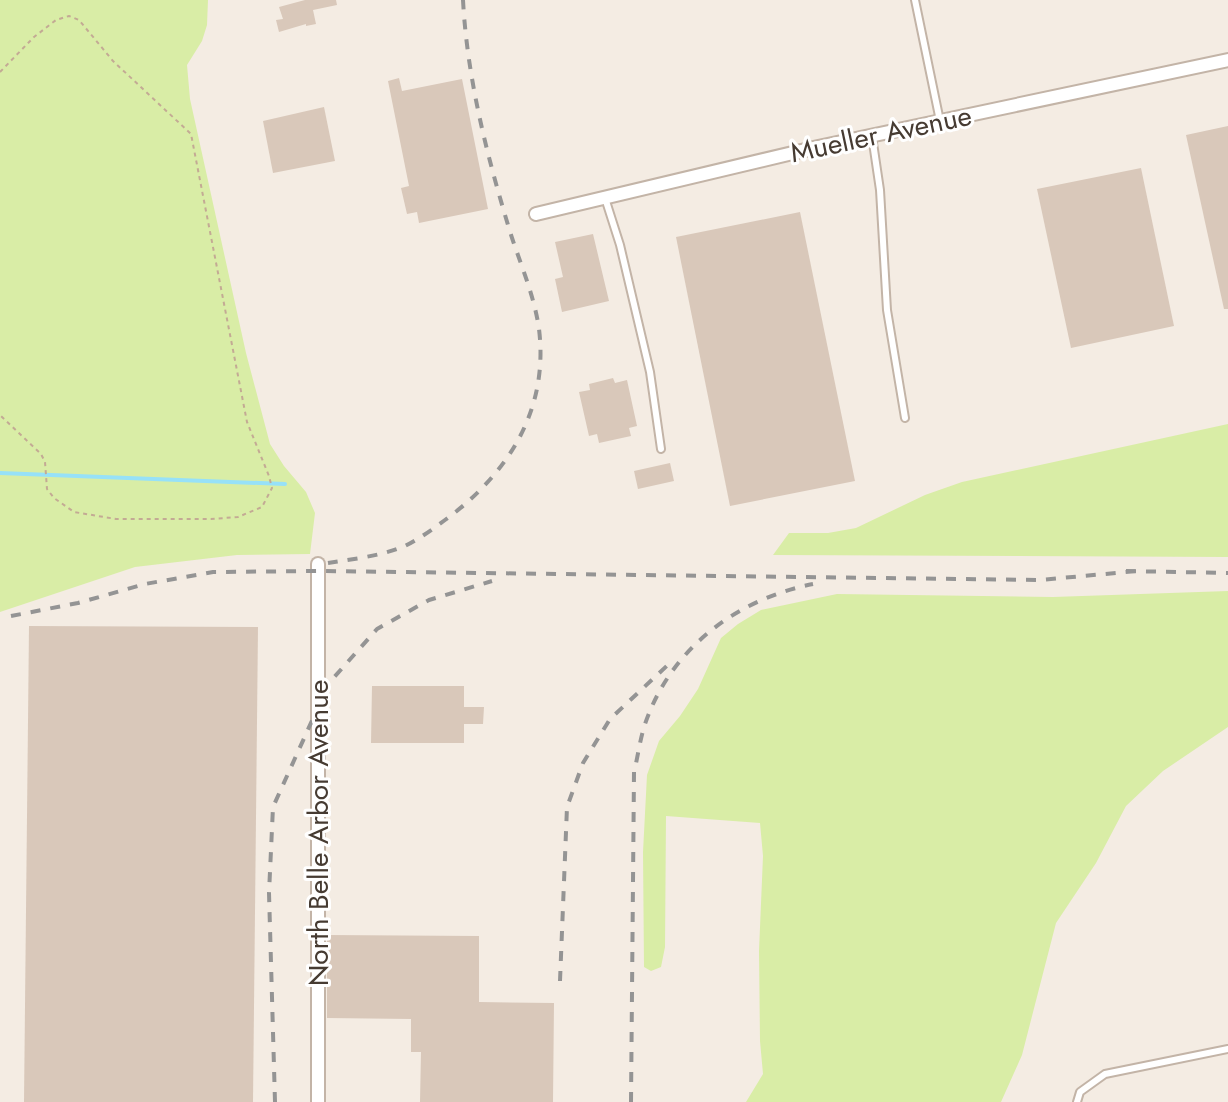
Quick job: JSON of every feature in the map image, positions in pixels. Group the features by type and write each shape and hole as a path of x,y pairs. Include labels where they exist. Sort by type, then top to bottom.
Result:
{"street":[{"name":"Mueller Avenue","path":"536,214 872,136 1228,60"},
{"name":"North Belle Arbor Avenue","path":"318,564 318,1102"}],"lane":[{"path":"915,0 940,121"},
{"path":"872,136 882,205 887,310 905,418"},
{"path":"605,198 620,245 650,372 661,449"},
{"path":"1077,1102 1080,1092 1105,1074 1228,1049"}],"path":[{"path":"0,72 34,37 56,20 69,16 79,20 113,61 191,134 247,422 272,488 262,507 238,517 116,519 74,512 47,489 41,454 0,415"}],"green space":[{"path":"0,0 208,0 207,25 202,41 187,65 190,99 246,353 270,444 306,492 315,513 310,554 237,555 135,567 0,612"},
{"path":"1228,424 1228,557 773,555 789,533 828,533 856,528 925,495 962,482"},
{"path":"1228,591 1228,727 1163,771 1126,806 1096,863 1056,923 1022,1055 1001,1102 746,1102 763,1074 759,951 763,856 760,823 666,816 665,947 661,967 651,971 644,967 643,852 647,775 659,741 698,689 721,638 761,610 837,594 1053,597"}],"building":[{"path":"305,0 336,0 337,5 313,10 316,24 279,32 276,20 283,19 279,7"},
{"path":"399,78 402,91 462,79 488,209 419,223 417,212 407,214 401,188 409,186 388,81"},
{"path":"324,107 335,161 273,173 263,121"},
{"path":"1228,126 1228,309 1224,309 1186,135"},
{"path":"1141,168 1174,326 1071,348 1037,189"},
{"path":"800,212 855,481 730,506 676,237"},
{"path":"593,234 609,301 562,312 555,279 563,277 555,242"},
{"path":"613,378 615,383 627,380 637,426 629,428 631,436 599,443 597,434 589,436 579,392 590,390 589,384"},
{"path":"670,463 674,481 638,489 634,471"},
{"path":"29,626 258,627 253,1102 24,1102"},
{"path":"372,686 464,686 464,707 484,707 483,724 464,724 464,743 371,743"},
{"path":"327,935 479,936 479,1002 554,1003 553,1102 420,1102 421,1052 411,1052 411,1019 327,1018"}],"waterway":[{"path":"0,473 285,484"}],"railway":[{"path":"328,563 377,555 405,546 468,502 505,461 519,438 537,387 540,359 537,316 485,142 473,85 463,0"},
{"path":"1126,571 1228,573"},
{"path":"11,616 78,603 145,584 213,572 1040,580 1137,571"},
{"path":"275,1102 269,893 273,807 329,683 377,629 429,600 492,581"},
{"path":"631,1102 634,772 645,724 672,672 710,631 758,602 813,584"},
{"path":"560,981 567,807 583,763 610,719 671,662"}]}
